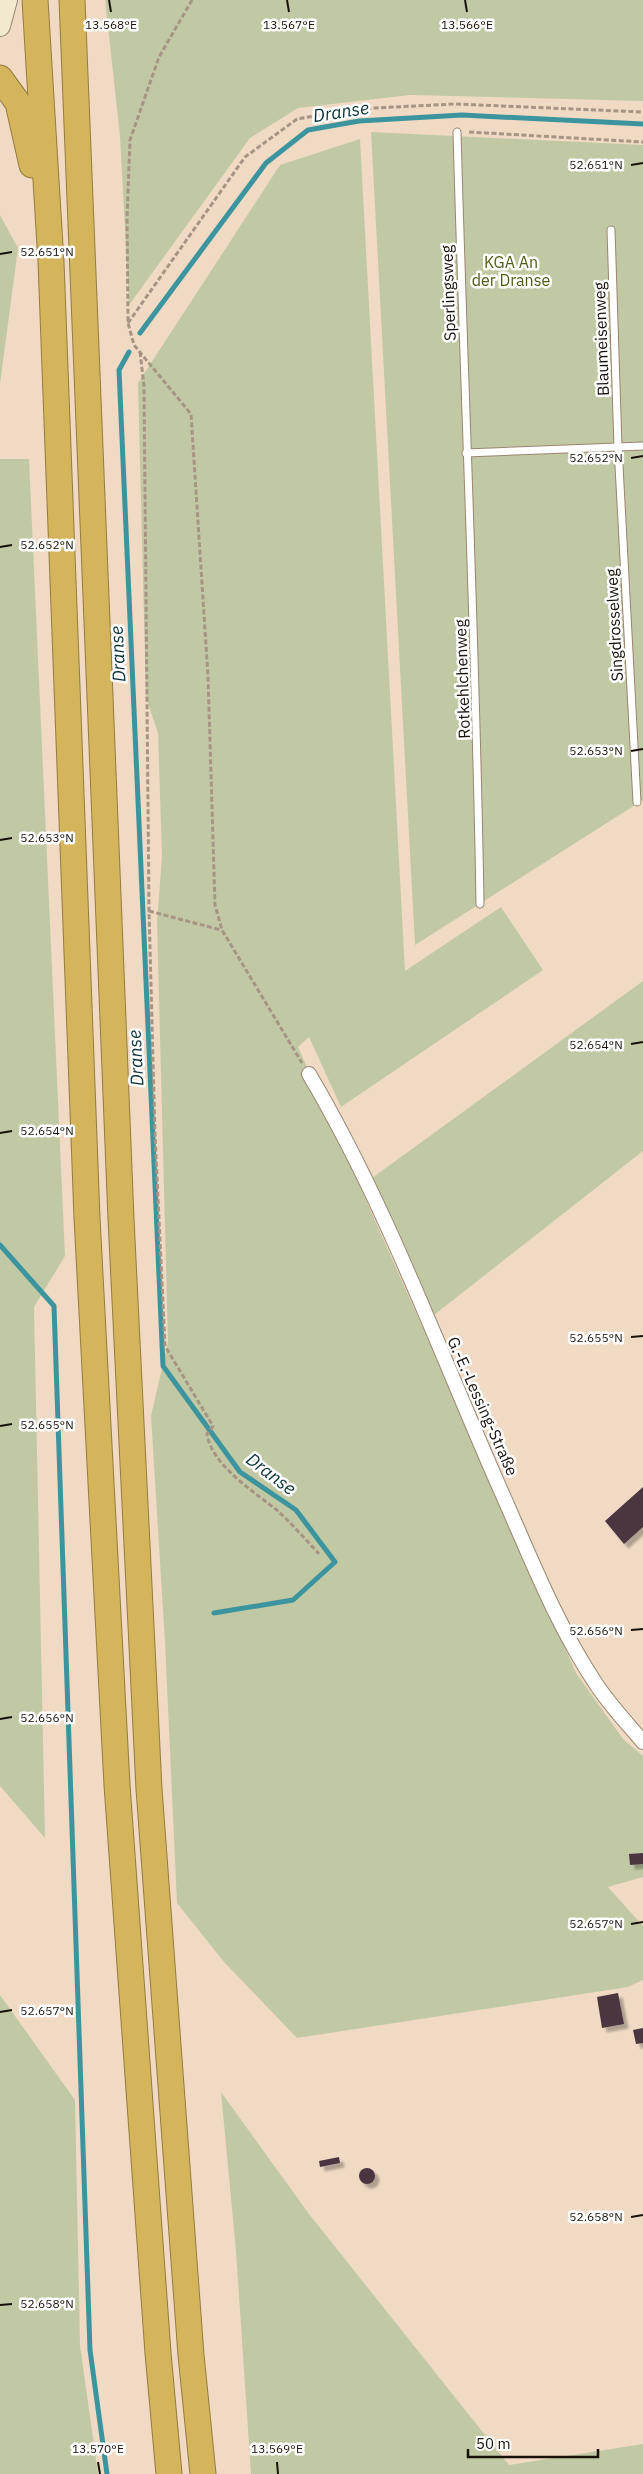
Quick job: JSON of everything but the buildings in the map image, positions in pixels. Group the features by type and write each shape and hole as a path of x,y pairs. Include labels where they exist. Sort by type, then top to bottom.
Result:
{"highway":[{"path":"35,0 51,262 87,1218 116,1785 158,2353 169,2474"},
{"path":"72,0 121,1219 149,1789 191,2355 203,2474"},
{"path":"0,78 18,103 51,262"}],"main road":[{"path":"0,26 7,0"}],"street":[{"name":"G.-E.-Lessing-Straße","path":"308,1074 327,1105 381,1210 452,1380 562,1627 596,1685 643,1742"}],"lane":[{"name":"Sperlingsweg","path":"457,132 466,453"},
{"name":"Blaumeisenweg","path":"612,230 618,447"},
{"path":"466,453 643,446"},
{"name":"Singdrosselweg","path":"618,447 637,802"},
{"name":"Rotkehlchenweg","path":"466,453 476,661 480,904"}],"path":[{"path":"192,0 159,57 130,140 127,218 128,323 134,344 191,414 208,676 214,905 222,930 308,1074"},
{"path":"128,323 245,157 298,119 356,108 456,104 643,112"},
{"path":"457,132 643,142"},
{"path":"140,352 144,386 149,911 155,1125 165,1346 213,1426 206,1434 208,1445 241,1483 280,1513 320,1554"},
{"path":"149,911 222,930"}],"green space":[{"path":"105,0 643,0 643,101 410,95 298,108 250,138 129,305 120,136"},
{"name":"KGA An der Dranse","path":"371,132 643,145 643,800 415,945"},
{"path":"360,139 405,971 501,907 543,970 341,1107 309,1037 298,1047 576,1673 623,1739 643,1756 643,1877 608,1887 643,1926 643,1980 628,1987 297,2038 224,1962 177,1903 165,1642 151,1416 168,1342 157,922 162,857 158,733 146,697 138,383 280,165"},
{"path":"0,215 18,248 0,384"},
{"path":"0,459 29,459 65,1256 34,1307 45,1838 0,1786"},
{"path":"643,981 643,1151 434,1315 372,1178"},
{"path":"0,1995 75,2100 80,2345 98,2474 0,2474"},
{"path":"221,2092 309,2214 509,2465 643,2444 643,2474 251,2474 236,2251"}],"waterway":[{"name":"Dranse","path":"140,333 266,163 308,130 359,121 462,115 643,124"},
{"name":"Dranse","path":"129,352 119,370 163,1366 240,1472 296,1510 335,1562 293,1600 214,1613"},
{"path":"0,1245 54,1306 90,2350 107,2474"}]}
